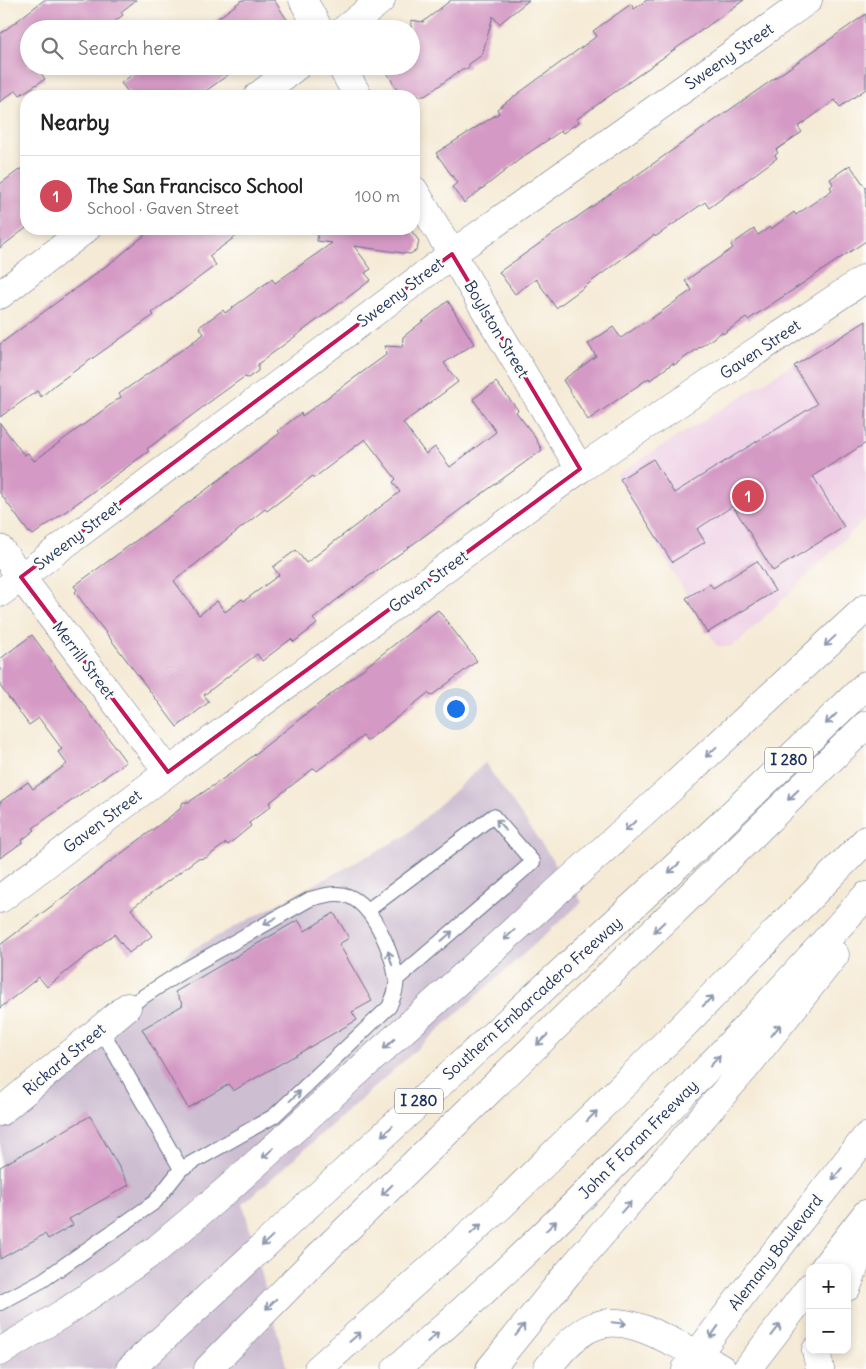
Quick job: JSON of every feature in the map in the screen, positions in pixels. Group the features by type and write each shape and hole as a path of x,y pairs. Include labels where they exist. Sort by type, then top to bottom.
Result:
{"main road":[{"path":"303,0 314,20"},
{"path":"356,20 381,0"},
{"name":"Sweeny Street","path":"0,593 452,254 808,0"},
{"path":"266,90 285,75"},
{"path":"346,75 355,90"},
{"name":"Boylston Street","path":"420,200 580,469"},
{"path":"0,295 78,235"},
{"name":"Gaven Street","path":"0,899 168,772 580,469 866,278"},
{"name":"Merrill Street","path":"0,549 168,772"},
{"path":"0,1352 67,1311 157,1250 229,1188 666,793 866,608"},
{"name":"Southern Embarcadero Freeway","path":"130,1369 710,835 866,684"},
{"path":"208,1369 316,1259 866,725"},
{"path":"318,1369 502,1205 681,1028 866,840"},
{"name":"John F Foran Freeway","path":"396,1369 488,1286 645,1134 761,1012 866,896"},
{"path":"490,1369 568,1273 747,1066 866,916"},
{"name":"Rickard Street","path":"0,1112 127,1007"},
{"name":"Alemany Boulevard","path":"692,1362 756,1275 866,1137"},
{"path":"827,1264 866,1214"},
{"path":"851,1276 866,1237"},
{"path":"747,1369 806,1292"},
{"path":"547,1369 575,1338 593,1326 616,1321 641,1328 692,1362 722,1369"},
{"path":"817,1354 820,1369"}],"lane":[{"path":"368,910 492,816 533,862 396,979"},
{"path":"0,1303 43,1280 155,1202 181,1168 274,1116 389,1008 395,992 396,979 377,924 368,910 348,896 332,894 310,898 186,969 127,1007"},
{"path":"101,1028 181,1168"}],"highlighted area":[{"path":"452,254 580,469 168,772 21,577"}],"shaded area":[{"path":"860,322 866,331 866,518 740,641 730,647 717,646 616,475"},
{"path":"485,763 582,902 243,1204 287,1369 0,1369 0,1123 193,949 405,836"}],"building":[{"path":"44,0 136,0 121,12 123,15 117,20 20,20 20,75 42,75 45,79 28,90 20,90 20,95 16,90 0,102 0,34"},
{"path":"242,0 274,0 287,20 216,20"},
{"path":"451,0 529,0 499,24 493,16 482,55 469,64 469,68 462,69 425,96 420,96 420,90 397,90 388,75 420,75 420,22 423,22"},
{"path":"647,0 744,0 577,119 579,122 563,133 561,131 524,156 464,203 452,187 457,183 436,153 499,113 497,109 597,36 593,31 631,4 634,9"},
{"path":"866,14 866,89 840,107 835,100 798,127 802,132 776,150 778,153 775,155 777,158 709,208 705,202 655,237 654,235 556,308 536,279 515,294 499,272"},
{"path":"132,75 228,75 207,90 126,90 121,83"},
{"path":"850,165 866,188 866,241 748,320 746,318 723,334 722,332 674,365 673,363 650,380 649,378 588,420 563,380 596,356 588,344 613,327 621,338 645,323 692,290 685,281 733,248 731,245 754,229 758,235 770,227 771,229 794,212 796,215 832,190 830,187 833,184 830,179"},
{"path":"20,169 20,233 0,248 0,184"},
{"path":"145,235 238,235 209,256 216,265 152,313 154,315 56,384 41,397 37,391 0,417 0,344 117,258"},
{"path":"318,235 414,235 419,241 417,250 410,254 354,246 371,269 365,273 371,280 258,364 258,371 248,378 244,377 215,398 147,449 149,451 33,535 29,533 0,493 0,423 24,455 28,453 34,461 121,397 119,394 204,334 199,327 223,310 225,313 272,279 275,283 332,243 317,241"},
{"path":"448,301 474,344 444,363 458,382 403,423 426,454 435,447 450,467 496,432 473,399 496,382 518,410 516,412 533,434 542,450 335,601 313,619 317,624 294,642 291,639 262,661 257,654 204,695 209,702 177,727 75,592 77,590 74,586 203,492 280,433 278,431 301,413 302,416 386,355 385,346 402,347 403,337","holes":["365,439 396,479 393,482 400,492 306,563 296,550 273,567 279,575 244,601 242,599 225,612 217,601 199,615 174,581 265,509 267,511"]},
{"path":"866,321 866,443 813,476 844,527 773,571 733,506 697,529 705,542 672,562 620,479 653,459 674,493 817,404 794,366"},
{"path":"757,561 775,591 707,633 686,598 710,584 713,588"},
{"path":"438,610 477,661 431,696 428,693 367,741 363,736 317,771 314,768 269,803 271,806 249,823 251,826 228,845 226,843 206,858 197,859 131,909 152,936 129,953 114,934 47,987 39,977 0,1008 0,945 180,809 183,802 189,802 230,774"},
{"path":"32,635 126,762 33,828 35,830 22,840 23,842 0,858 0,802 28,782 33,789 67,764 58,752 62,749 39,718 29,725 0,686 0,659"},
{"path":"334,913 349,938 339,944 372,1001 352,1012 357,1020 233,1091 229,1084 188,1108 142,1029 183,1005 175,992 298,920 305,931"},
{"path":"90,1116 129,1185 69,1219 73,1225 48,1239 45,1234 0,1259 0,1167"}],"place":[{"name":"The San Francisco School","path":"748,496"}]}
